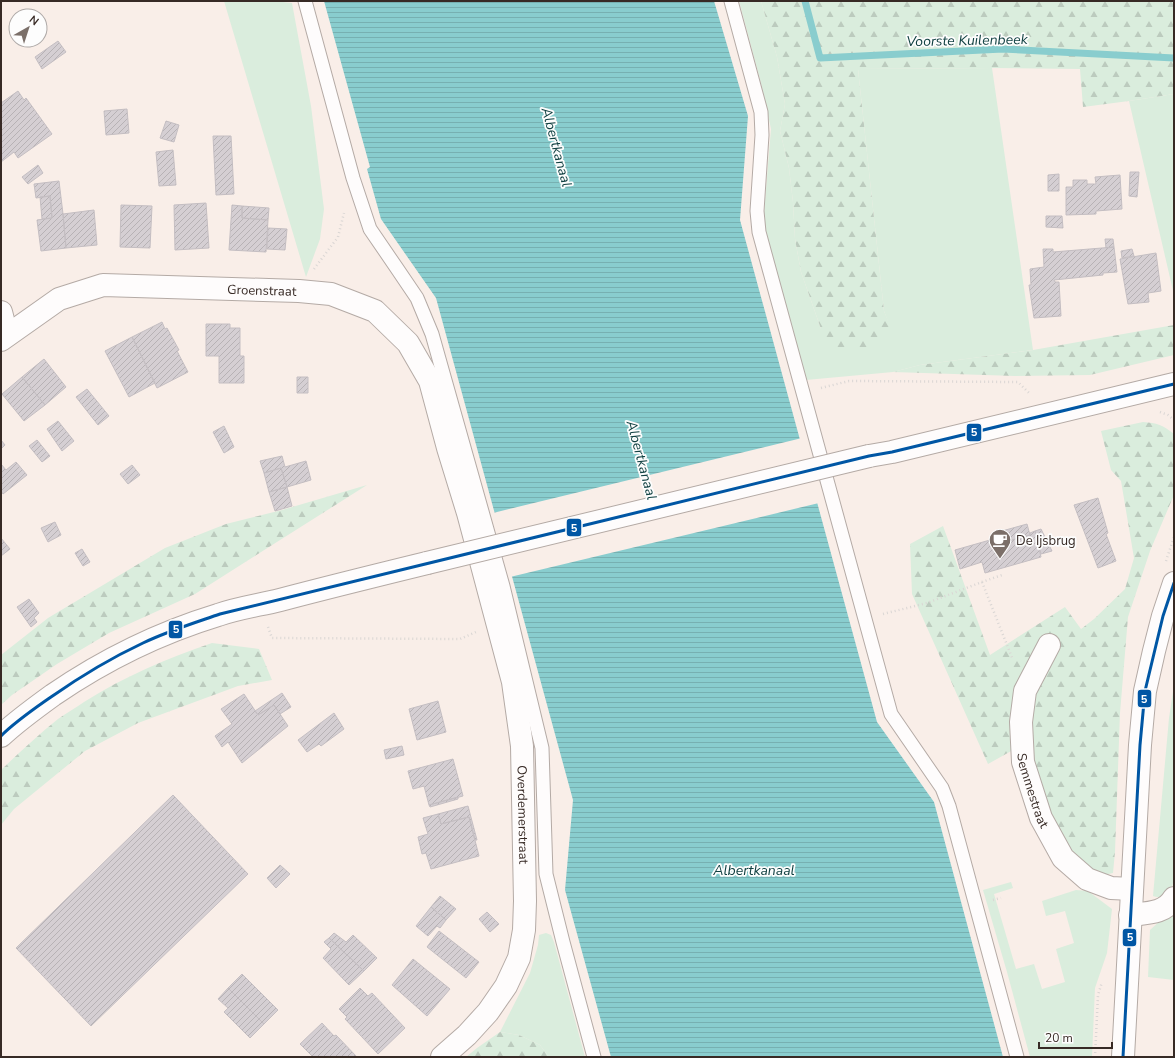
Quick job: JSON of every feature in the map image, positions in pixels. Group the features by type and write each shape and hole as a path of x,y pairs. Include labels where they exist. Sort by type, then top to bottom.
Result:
{"street":[{"name":"Groenstraat","path":"4,337 59,299 103,285 299,290 331,294 374,311 408,343 430,381 448,448"},
{"path":"1,312 4,337"},
{"path":"1,736 10,727 74,680 110,659 150,640 220,614 869,456 892,452 1174,384"},
{"name":"Overdemerstraat","path":"442,1057 468,1035 488,1012 506,986 518,958 524,930 525,902 522,746 513,682 468,513 448,448"},
{"path":"1123,1057 1140,746 1145,691 1163,616 1174,583"},
{"name":"Semmestraat","path":"1049,645 1026,691 1021,722 1023,762 1041,818 1063,858 1087,879 1111,888 1132,889"},
{"path":"1130,915 1156,912 1166,907 1174,898"}],"lane":[{"path":"305,1 353,178 370,229 417,298 432,334 503,586 542,748 546,874 562,942 594,1057"},
{"path":"731,1 761,112 762,135 756,211 759,232 891,714 942,788 949,806 1017,1057"}],"path":[{"path":"299,290 338,237 353,178"},
{"path":"803,393 849,381 1018,382 1032,397"},
{"path":"1157,410 1168,415 1174,420"},
{"path":"865,618 926,603 1002,575"},
{"path":"982,582 1026,691"},
{"path":"272,638 460,639"}],"green space":[{"path":"224,1 274,1 292,3 311,106 324,209 320,239 306,277"},
{"path":"739,1 761,1 777,57 785,104 780,131 789,168 795,239 801,272 821,329 892,333 884,311 858,69 992,68 1033,350 920,365 893,372 806,380 763,225 771,129 762,87"},
{"path":"761,1 1174,1 1174,94 1083,107 1080,69 858,69 884,311 893,333 873,346 850,351 833,349 821,329 801,272 795,239 789,168 780,131 785,104 777,57"},
{"path":"1174,94 1174,295 1129,101"},
{"path":"1174,325 1174,355 1090,375 1015,376 893,372 920,365 1033,350"},
{"path":"1143,422 1160,425 1174,434 1174,495 1150,551 1128,617 1120,713 1115,852 1113,873 1104,875 1093,873 1065,848 1036,779 1029,741 988,764 912,594 910,544 943,526 990,655 1065,607 1081,629 1094,619 1125,589 1134,558 1121,481 1111,470 1101,431"},
{"path":"367,485 195,594 109,633 57,664 12,695 1,705 1,655 48,618 165,548 226,524 282,510"},
{"path":"212,643 259,649 272,680 238,686 138,723 85,751 14,809 1,825 1,770 43,731 64,715 130,676 178,655"},
{"path":"1174,685 1174,877 1171,890 1165,895 1158,897 1153,896 1169,718"},
{"path":"1011,882 1013,888 994,894 1016,969 1034,964 1042,989 1065,982 1056,949 1074,943 1065,911 1046,916 1042,901 1076,890 1088,891 1112,909 1107,953 1095,988 1092,1057 1030,1057 983,890"},
{"path":"1174,914 1174,980 1148,977 1150,930 1161,920"},
{"path":"546,933 551,935 554,942 585,1057 549,1057 540,1045 519,1035 500,1032 530,973 538,945 539,935"},
{"path":"500,1032 519,1035 540,1045 549,1057 466,1057"}],"water":[{"name":"Albertkanaal","path":"324,1 714,1 748,116 740,220 877,722 934,802 1003,1057 611,1057 565,890 573,800 436,298 381,219 367,169 370,167"}],"pier":[{"path":"802,438 819,503 510,577 493,513"}],"building":[{"path":"58,41 66,52 42,69 35,57"},
{"path":"18,91 24,100 26,98 52,134 18,158 14,152 1,162 1,103"},
{"path":"127,109 129,133 106,135 104,111"},
{"path":"166,121 179,125 174,142 160,138"},
{"path":"213,136 231,136 234,194 216,195"},
{"path":"173,150 176,185 159,186 156,152"},
{"path":"38,165 43,173 28,184 22,177"},
{"path":"1130,172 1139,172 1137,197 1129,196"},
{"path":"1059,174 1059,191 1048,191 1048,175"},
{"path":"1120,175 1122,209 1096,211 1096,214 1066,215 1066,187 1073,187 1073,180 1087,180 1087,184 1096,184 1095,177"},
{"path":"59,181 66,248 41,251 37,220 52,218 50,196 36,198 34,184"},
{"path":"50,196 52,218 42,219 40,197"},
{"path":"206,203 209,248 175,250 174,205"},
{"path":"121,205 152,206 150,248 120,247"},
{"path":"232,205 242,206 242,218 268,220 266,252 229,250"},
{"path":"242,206 269,208 268,220 242,218"},
{"path":"94,210 97,245 66,248 63,214"},
{"path":"1046,216 1062,216 1063,228 1046,227"},
{"path":"268,228 287,229 285,250 267,249"},
{"path":"1105,239 1113,239 1114,247 1106,248"},
{"path":"1114,247 1117,272 1103,273 1103,275 1054,280 1055,282 1059,282 1061,316 1034,318 1029,285 1031,285 1030,269 1044,267 1043,249 1053,249 1053,252"},
{"path":"1132,249 1134,256 1122,258 1121,251"},
{"path":"1156,253 1161,291 1148,293 1149,302 1128,304 1120,259"},
{"path":"162,322 179,350 177,351 188,372 157,388 132,337"},
{"path":"206,324 230,324 230,328 240,328 240,356 244,356 244,383 219,383 219,356 206,356"},
{"path":"132,337 155,383 129,397 105,351"},
{"path":"44,359 66,387 45,405 22,377"},
{"path":"22,377 45,405 24,421 2,394"},
{"path":"297,377 308,377 308,393 297,393"},
{"path":"87,389 109,416 98,425 76,397"},
{"path":"58,421 74,441 62,451 47,429"},
{"path":"224,426 234,447 224,453 213,432"},
{"path":"1,440 5,445 1,449"},
{"path":"37,440 50,456 42,462 29,446"},
{"path":"282,456 285,467 306,461 311,480 287,487 281,468 264,473 260,461"},
{"path":"16,462 27,475 3,494 1,491 1,464 6,470"},
{"path":"132,465 140,475 128,484 120,474"},
{"path":"281,468 287,487 269,492 264,473"},
{"path":"287,487 292,506 275,511 269,492"},
{"path":"1098,498 1108,533 1106,534 1116,561 1098,568 1074,505"},
{"path":"55,522 61,535 48,542 41,528"},
{"path":"1027,524 1030,535 1005,542 1002,531"},
{"path":"1041,529 1052,551 1041,554 1035,531"},
{"path":"1035,531 1041,557 985,573 982,562 960,569 955,550 990,540 992,546 1030,535 1030,533"},
{"path":"1,538 10,549 1,556"},
{"path":"82,549 90,562 83,566 75,553"},
{"path":"29,599 39,613 34,618 37,622 31,627 17,607"},
{"path":"282,693 291,707 280,714 274,705 258,715 255,711"},
{"path":"244,694 258,715 274,705 288,726 242,763 228,742 222,747 215,736 232,724 221,709"},
{"path":"438,701 446,732 417,740 409,709"},
{"path":"334,713 344,729 321,746 319,744 307,752 298,740"},
{"path":"402,746 404,755 386,759 384,750"},
{"path":"453,759 463,796 429,805 424,786 413,789 408,771"},
{"path":"173,795 248,874 91,1026 16,948"},
{"path":"458,797 458,799 430,807 429,805"},
{"path":"468,806 477,840 475,840 469,817 441,824 438,814"},
{"path":"438,814 441,824 469,817 479,856 431,869 426,853 422,854 418,837 428,834 423,818"},
{"path":"280,865 290,874 276,888 267,878"},
{"path":"440,896 456,909 446,920 431,907"},
{"path":"431,907 446,920 440,928 437,926 428,936 416,926"},
{"path":"487,912 499,924 490,932 479,919"},
{"path":"439,931 479,962 466,978 427,947"},
{"path":"334,933 346,942 353,935 377,958 364,971 329,938"},
{"path":"329,938 364,971 349,985 323,958 331,949 324,942"},
{"path":"413,959 450,989 427,1016 392,985"},
{"path":"242,974 278,1010 264,1024 228,988"},
{"path":"228,988 264,1024 250,1038 224,1012 228,1008 218,999"},
{"path":"360,988 368,996 372,993 405,1028 378,1054 345,1019 347,1017 339,1009"},
{"path":"322,1023 357,1057 313,1057 300,1044"}],"waterway":[{"name":"Voorste Kuilenbeek","path":"805,1 820,58 1003,49 1174,58"}],"transit line":[{"name":"5","path":"1,736 19,720 51,697 108,661 152,639 181,627 220,614 869,456 892,452 1174,384"},
{"name":"5","path":"1123,1057 1140,745 1145,691 1163,616 1174,583"}],"place":[{"name":"De Ijsbrug","path":"1000,560"}]}
